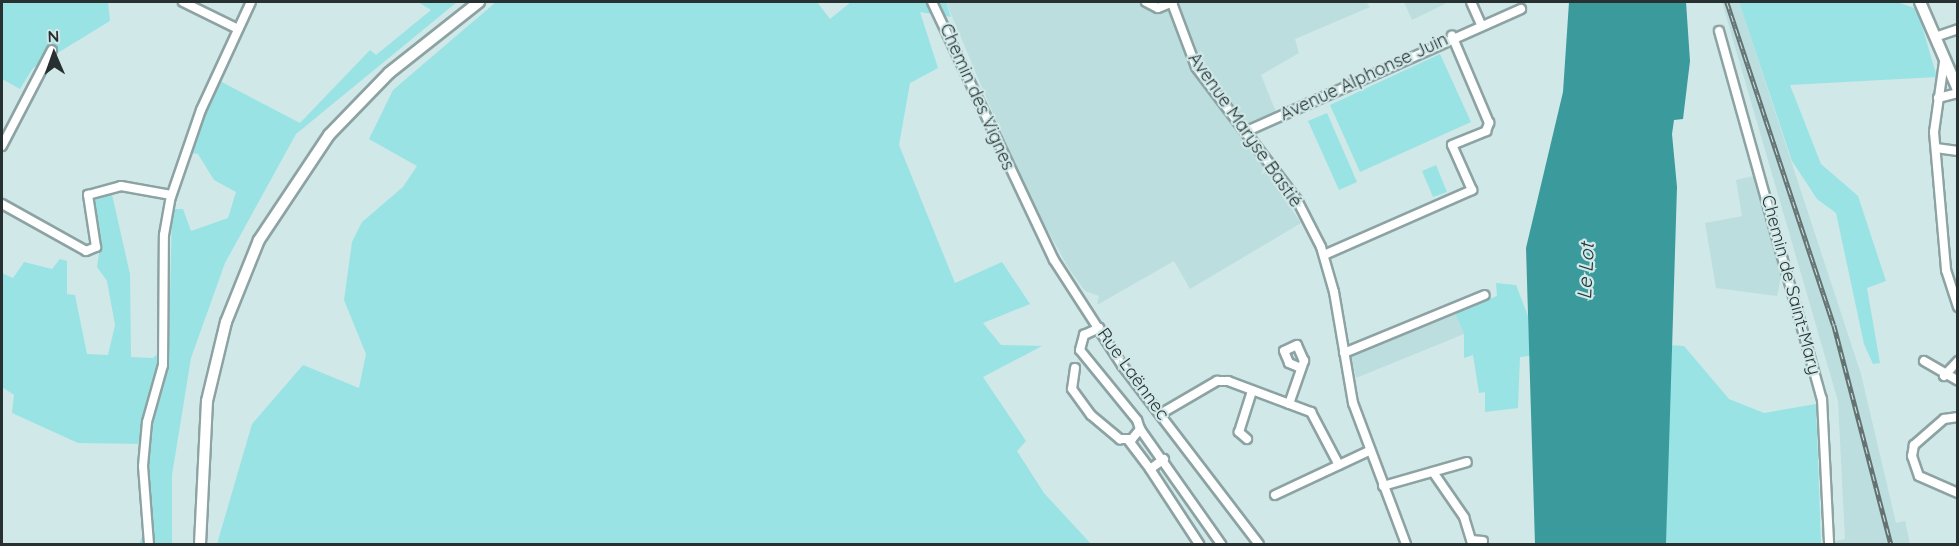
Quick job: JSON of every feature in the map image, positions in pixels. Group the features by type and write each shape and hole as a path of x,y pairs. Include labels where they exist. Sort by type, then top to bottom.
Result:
{"main road":[{"path":"200,544 207,401 226,322 259,240 329,135 389,73 479,2"},
{"path":"1920,2 1938,36 1944,62 1956,89"}],"street":[{"path":"183,2 238,29"},
{"path":"149,544 144,466 147,422 163,365 164,235 171,195 201,110 251,2"},
{"name":"Chemin des Vignes","path":"932,2 1022,194"},
{"name":"Avenue Maryse Bastié","path":"1146,2 1162,8 1176,25 1196,67 1247,131 1297,200 1324,255 1344,353 1369,451 1406,544"},
{"name":"Avenue Maryse Bastié","path":"1162,8 1172,2 1176,25"},
{"path":"1471,2 1481,24"},
{"name":"Avenue Alphonse Juin","path":"1247,131 1452,36 1521,9"},
{"path":"1938,36 1958,29"},
{"name":"Chemin de Saint-Mary","path":"1719,31 1822,399 1829,544"},
{"path":"1324,255 1472,190 1452,145 1486,131 1489,123 1452,36"},
{"path":"2,146 52,50"},
{"path":"1944,62 1938,98 1936,148 1946,270 1958,307"},
{"path":"1938,98 1956,89"},
{"path":"1936,148 1958,151"},
{"path":"2,204 86,251 96,247 88,195 121,186 171,195"},
{"name":"Rue Laënnec","path":"1022,194 1054,260 1099,328 1259,544"},
{"path":"1344,353 1485,295"},
{"path":"1099,328 1084,335 1080,350 1164,459 1221,544"},
{"path":"1944,376 1958,361"},
{"path":"1924,362 1944,376 1958,381"},
{"path":"1075,368 1072,389 1108,431 1129,441 1199,544"},
{"path":"1289,404 1301,368"},
{"path":"1162,412 1218,381 1252,391 1316,416 1339,465"},
{"path":"1247,439 1239,432 1252,391"},
{"path":"1958,417 1931,430 1914,445 1912,456 1919,476 1958,493"},
{"path":"1129,441 1140,429"},
{"path":"1275,495 1369,451"},
{"path":"1150,469 1164,459"},
{"path":"1383,486 1467,462"},
{"path":"1433,472 1464,517 1471,540 1483,541"}],"shaded area":[{"path":"2,2 108,2 110,21 33,68 20,89 2,79"},
{"path":"418,2 457,2 296,134 225,263 191,358 172,475 172,544 139,544 151,516 145,444 78,443 12,413 14,395 2,387 2,273 13,278 24,262 52,269 60,259 67,261 67,294 75,295 87,354 108,355 115,325 107,281 97,267 101,239 91,200 111,190 130,274 131,357 153,358 169,344 172,209 183,209 191,231 228,218 236,192 214,180 198,154 188,152 218,80 300,123 370,50 376,55 431,10"},
{"path":"496,2 817,2 830,19 851,2 946,2 951,17 920,12 938,68 910,83 899,145 955,283 1002,262 1030,304 983,323 1001,345 1042,346 983,377 1026,441 1017,451 1044,493 1091,544 217,544 252,424 303,365 359,388 366,354 344,300 352,242 362,222 403,187 417,166 369,139 393,90"},
{"path":"946,2 1366,2 1370,7 1295,39 1299,53 1261,75 1276,112 1254,121 1242,136 1301,223 1190,289 1174,261 1097,305 1099,296 1085,291 1069,269 1024,187"},
{"path":"1404,2 1449,2 1412,20"},
{"path":"1722,2 1739,2 1861,374 1896,523 1905,521 1910,544 1821,544 1845,539 1838,401"},
{"path":"1739,2 1897,2 1917,9 1937,77 1790,85 1821,164 1858,196 1886,281 1867,288 1880,363 1873,364 1864,344 1836,213 1817,199 1792,161"},
{"path":"1440,54 1471,122 1360,172 1330,105"},
{"path":"1327,113 1357,182 1339,190 1308,121"},
{"path":"1436,165 1447,192 1433,197 1422,171"},
{"path":"1758,175 1782,271 1777,296 1716,288 1705,223 1742,216 1736,180"},
{"path":"1496,283 1516,285 1528,316 1530,356 1520,357 1518,408 1485,412 1485,392 1479,393 1473,355 1464,358 1464,334 1455,313 1497,296"},
{"path":"1456,314 1464,334 1356,378 1351,355"},
{"path":"1668,345 1684,346 1729,399 1764,413 1816,404 1821,544 1666,544"}],"water":[{"name":"Le Lot","path":"1569,2 1686,2 1690,61 1683,119 1674,120 1672,134 1677,187 1666,544 1535,544 1526,248 1563,92"}],"railway":[{"path":"1727,2 1834,325 1891,544"}]}
